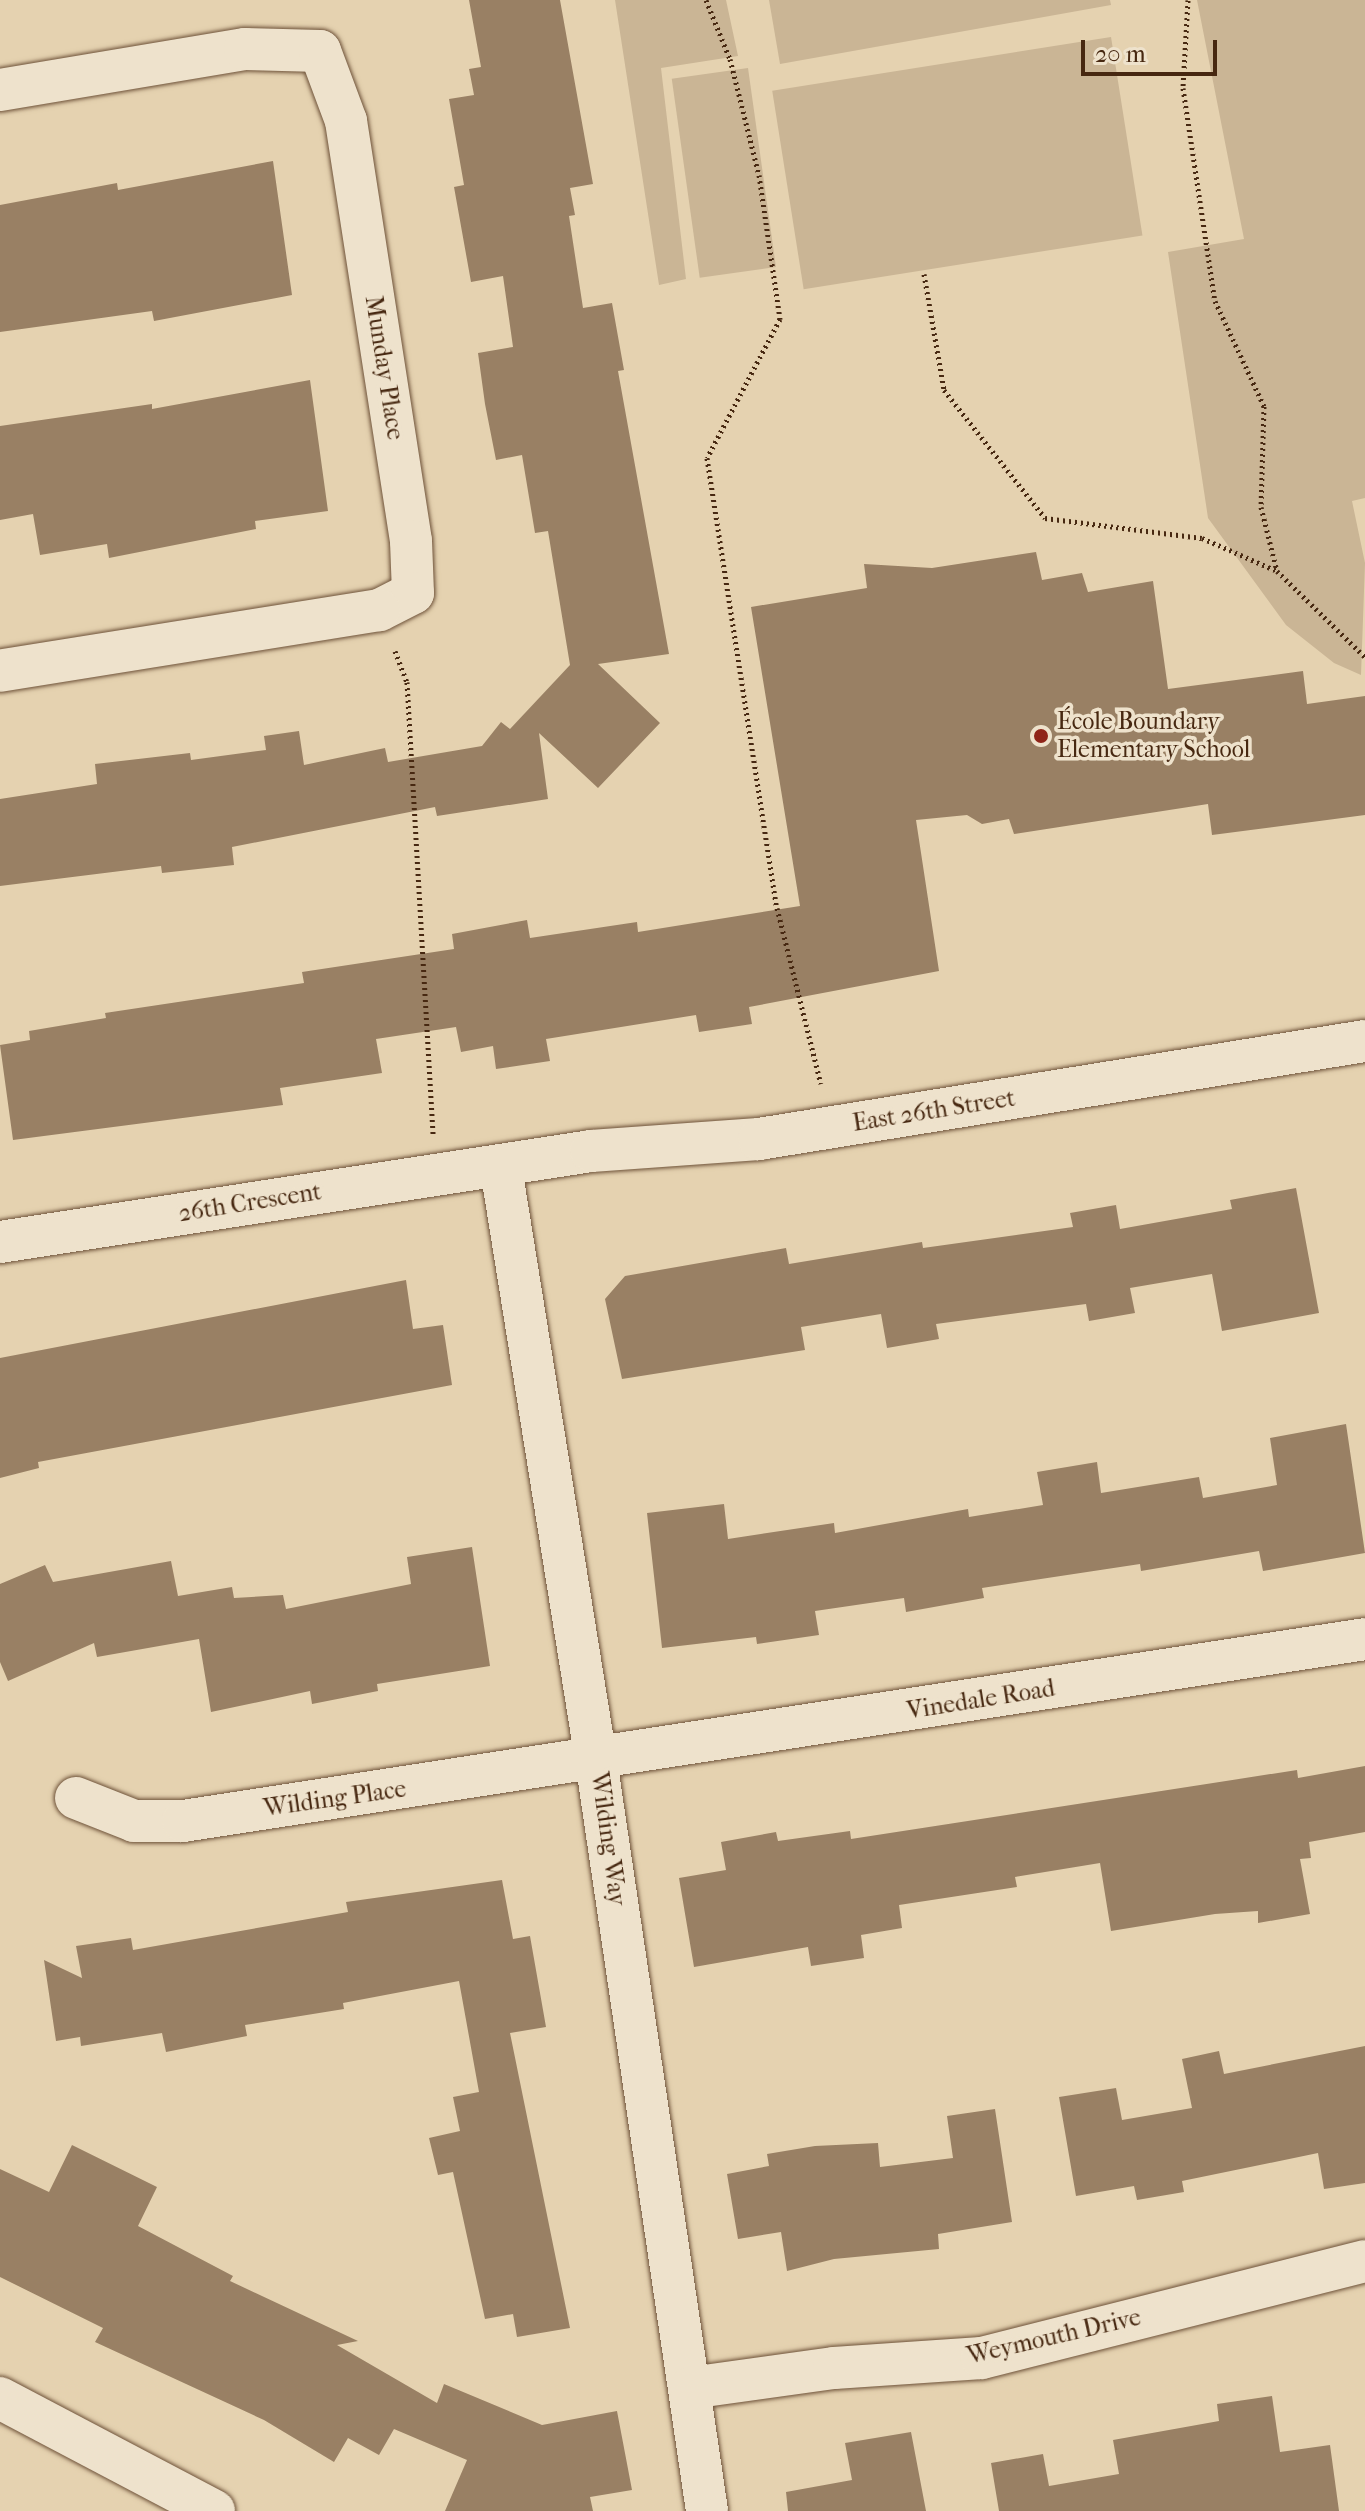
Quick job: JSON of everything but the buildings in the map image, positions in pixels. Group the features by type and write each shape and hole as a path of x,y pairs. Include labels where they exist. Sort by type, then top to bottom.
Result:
{"street":[{"name":"Munday Place","path":"0,90 245,49 320,51 346,121 411,541 413,593 379,610 0,671"},
{"name":"East 26th Street","path":"501,1168 591,1151 759,1139 1365,1041"},
{"name":"26th Crescent","path":"0,1242 436,1175 501,1168"},
{"name":"Wilding Way","path":"501,1168 596,1760 707,2511"},
{"name":"Vinedale Road","path":"596,1760 1365,1639"},
{"name":"Wilding Place","path":"76,1798 134,1821 183,1821 596,1760"},
{"name":"Weymouth Drive","path":"690,2388 834,2368 982,2358 1365,2261"},
{"path":"0,2398 214,2511"}],"path":[{"path":"706,0 730,59 759,175 780,319 707,458 777,908 831,1128"},
{"path":"1188,0 1183,88 1215,301 1264,406 1261,507 1277,571"},
{"path":"924,274 944,390 1045,518 1202,538 1277,571 1365,657"},
{"path":"379,610 407,682 436,1175"}],"shaded area":[{"path":"615,0 726,0 738,56 661,68 686,279 659,285"},
{"path":"769,0 1110,0 1111,5 780,64"},
{"path":"1197,0 1365,0 1365,498 1352,501 1365,563 1361,675 1334,663 1286,625 1208,518 1168,252 1244,239"},
{"path":"1111,37 1142,236 804,289 772,91"},
{"path":"748,68 776,267 700,278 672,79"}],"place":[{"name":"École Boundary Elementary School","path":"1041,736"}]}
